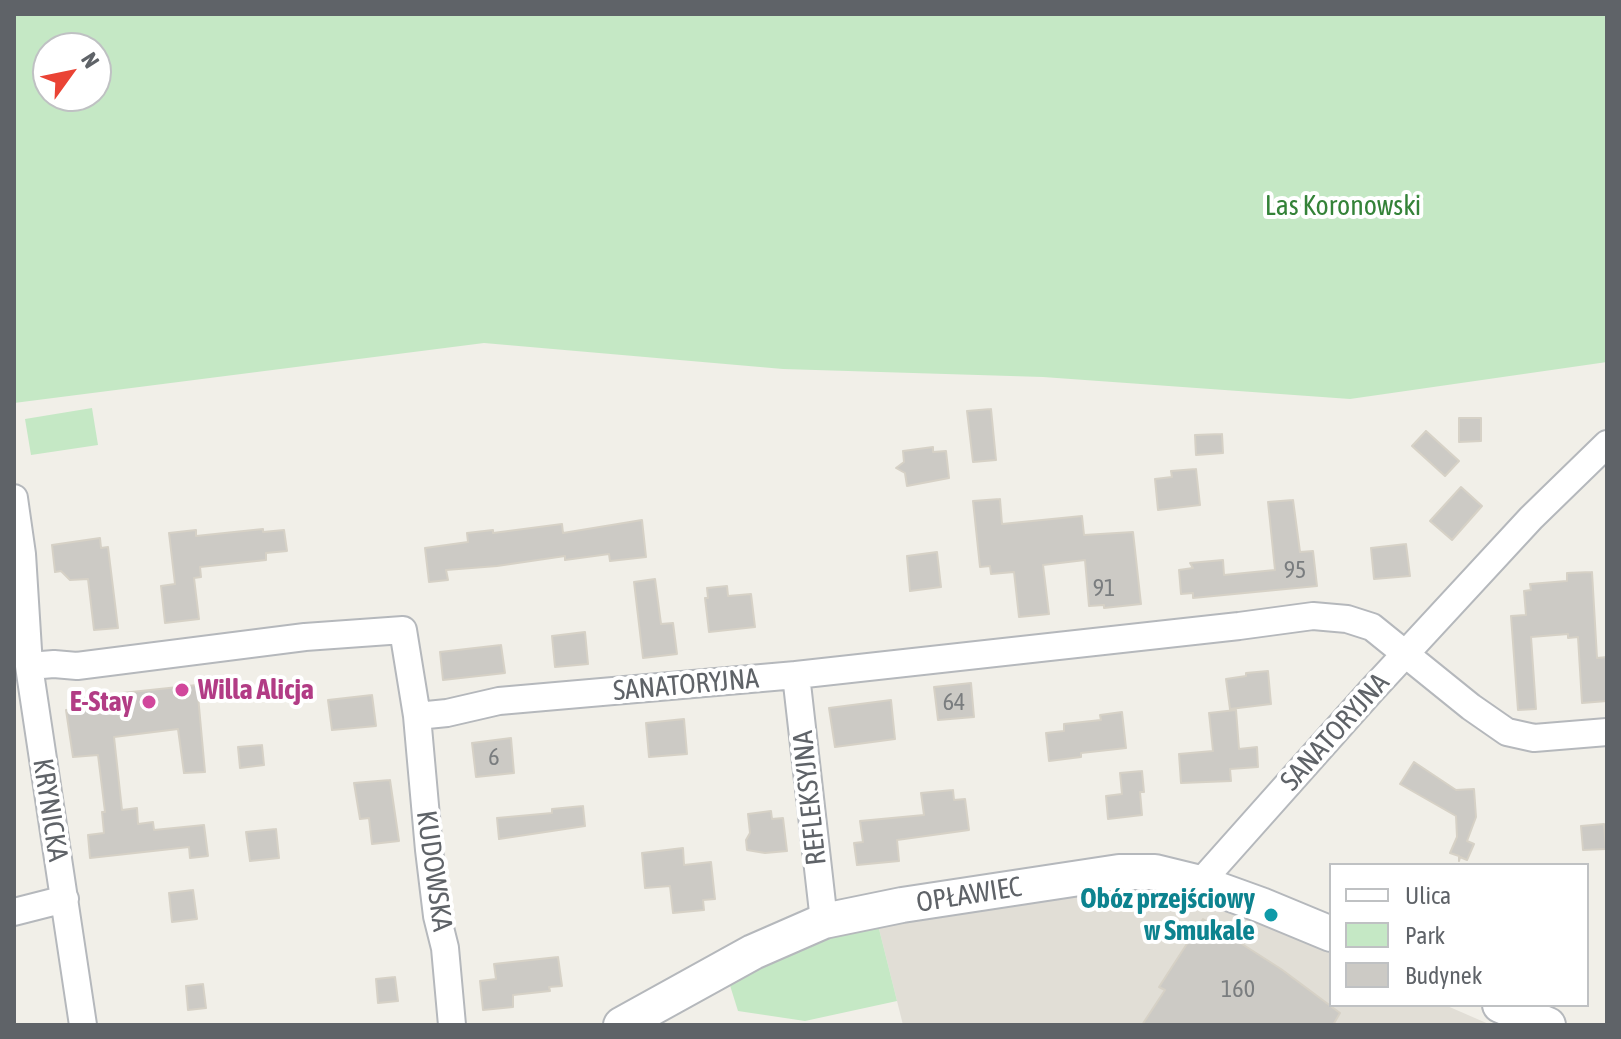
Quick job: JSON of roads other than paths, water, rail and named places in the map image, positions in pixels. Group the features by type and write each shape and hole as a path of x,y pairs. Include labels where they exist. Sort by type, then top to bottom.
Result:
{"street":[{"name":"SANATORYJNA","path":"1200,883 1531,518 1607,444"},
{"name":"KRYNICKA","path":"14,498 19,591 83,1025"},
{"name":"SANATORYJNA","path":"417,716 447,713 499,701 796,675 1313,616 1347,619 1372,627 1507,732 1534,738 1607,732"},
{"path":"29,666 77,666 305,637 403,630 417,716"},
{"name":"REFLEKSYJNA","path":"796,675 824,921"},
{"name":"KUDOWSKA","path":"417,716 430,863 445,948 452,1025"},
{"name":"OPŁAWIEC","path":"621,1025 753,952 824,921 902,905 1119,872 1155,872 1200,883 1329,933"},
{"path":"14,912 65,899"},
{"path":"1505,1007 1548,1025"}],"place":[{"name":"Willa Alicja","path":"182,690"},
{"name":"E-Stay","path":"149,702"},
{"name":"Obóz przejściowy w Smukale","path":"1271,915"}],"park label":[{"name":"Las Koronowski","path":"1343,206"}]}
